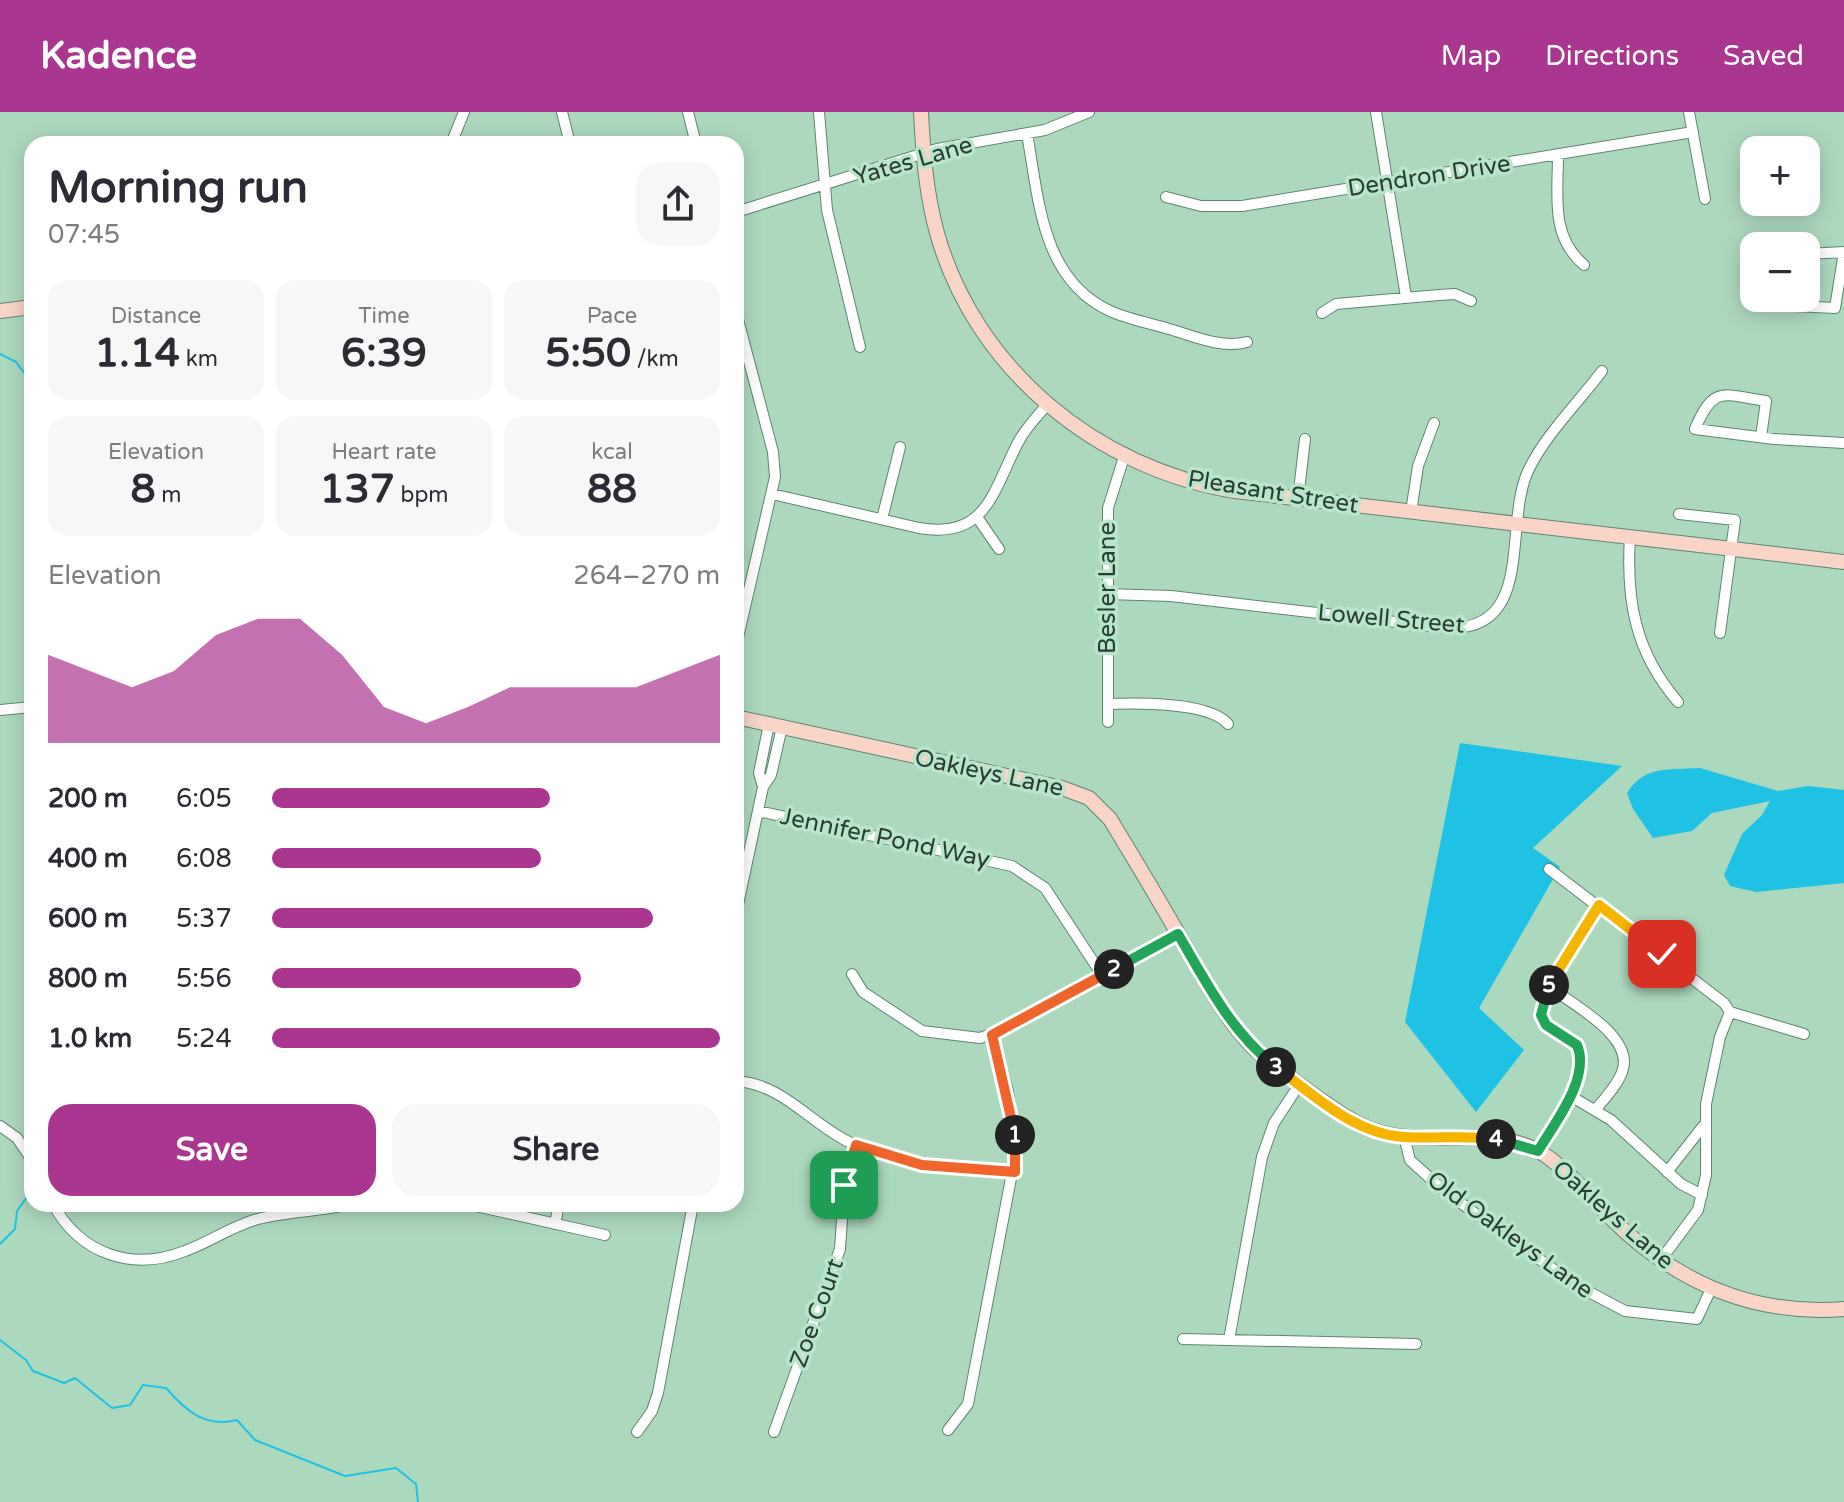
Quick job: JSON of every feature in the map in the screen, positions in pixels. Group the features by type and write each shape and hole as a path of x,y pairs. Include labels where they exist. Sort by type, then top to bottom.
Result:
{"street":[{"path":"454,136 464,112"},
{"path":"562,112 568,136"},
{"path":"688,112 694,136"},
{"path":"819,112 824,187 860,347"},
{"name":"Pleasant Street","path":"921,112 929,201 953,278 994,347 1047,405 1124,457 1206,486 1844,562"},
{"name":"Yates Lane","path":"744,210 923,154 1027,134 1089,112"},
{"path":"1376,112 1406,297"},
{"path":"1689,112 1705,199"},
{"name":"Dendron Drive","path":"1166,197 1201,206 1227,207 1693,132"},
{"path":"1027,134 1049,242 1060,266 1078,289 1123,316 1228,345 1247,342"},
{"path":"1558,155 1561,236 1569,252 1584,265"},
{"path":"1820,253 1844,252 1835,308 1820,307"},
{"path":"1322,313 1336,304 1406,297 1455,294 1471,301"},
{"path":"0,311 24,308"},
{"path":"744,342 773,452 772,494 744,612"},
{"name":"Lowell Street","path":"1107,594 1171,596 1460,629 1492,618 1503,602 1510,577 1520,497 1530,467 1602,371"},
{"path":"1761,437 1766,401 1732,396 1715,396 1707,402 1695,429 1761,437 1844,443"},
{"path":"772,494 935,531 959,527 977,517 990,502 1021,436 1047,405"},
{"path":"1411,512 1418,466 1434,423"},
{"path":"1298,499 1305,439"},
{"path":"882,519 900,447"},
{"name":"Besler Lane","path":"1108,722 1108,508 1124,457"},
{"path":"1679,514 1735,520 1720,633"},
{"path":"977,517 999,549"},
{"path":"1630,537 1628,586 1637,633 1656,674 1678,702"},
{"path":"1108,704 1200,710 1222,718 1228,724"},
{"path":"0,710 24,708"},
{"name":"Oakleys Lane","path":"744,719 1079,793 1096,803 1110,819 1238,1030 1258,1052 1299,1085 1357,1122 1404,1137 1487,1138 1538,1151 1660,1261 1711,1289 1783,1308 1844,1309"},
{"path":"744,877 763,787 759,773 776,726"},
{"name":"Jennifer Pond Way","path":"758,811 1012,866 1045,888 1102,975"},
{"path":"1549,869 1599,905 1730,1012 1804,1034"},
{"path":"1538,1151 1569,1095 1580,1055 1573,1042 1543,1020 1541,1009 1548,986 1599,905"},
{"path":"852,974 863,992 922,1031 959,1037 992,1035 1178,934"},
{"path":"1548,986 1612,1034 1622,1048 1621,1075 1596,1109"},
{"path":"1660,1261 1696,1215 1702,1195 1704,1125 1720,1037 1730,1012"},
{"path":"948,1430 968,1404 1015,1172 1014,1130 992,1035"},
{"path":"744,1083 776,1091 834,1134 856,1145 922,1165 1015,1172"},
{"path":"1229,1340 1262,1157 1274,1123 1299,1085"},
{"path":"1569,1095 1596,1109 1667,1172 1688,1189 1702,1195"},
{"path":"1667,1172 1704,1125"},
{"path":"0,1126 17,1138 24,1148"},
{"name":"Old Oakleys Lane","path":"1404,1137 1410,1160 1444,1191 1597,1299 1634,1313 1697,1319 1711,1289"},
{"name":"Zoe Court","path":"774,1432 838,1257 845,1175 856,1145"},
{"path":"58,1212 66,1224 90,1246 116,1257 144,1261 180,1253 258,1219 290,1212"},
{"path":"502,1212 605,1235"},
{"path":"555,1224 557,1212"},
{"path":"637,1432 652,1411 658,1393 692,1212"},
{"path":"1183,1339 1416,1344"}],"water":[{"path":"1460,743 1622,766 1533,848 1560,867 1479,1008 1524,1050 1476,1112 1405,1022"},
{"path":"1700,768 1778,791 1808,786 1844,790 1844,883 1756,892 1730,886 1724,875 1742,834 1762,815 1770,801 1712,813 1692,831 1653,838 1633,809 1627,793 1650,773"}],"waterway":[{"path":"0,354 16,362 24,372"},
{"path":"0,1244 15,1229 17,1211 24,1201"},
{"path":"0,1340 26,1360 33,1371 64,1383 75,1378 112,1408 130,1405 143,1385 166,1388 197,1416 215,1422 237,1420 255,1440 345,1476 396,1468 416,1484 418,1502"}],"route":[{"path":"844,1185 856,1145 876,1154 922,1165 1015,1172 1016,1152 1008,1092 992,1035 1178,934 1227,1016 1250,1044 1299,1085 1345,1116 1368,1128 1395,1136 1487,1138 1538,1151 1563,1109 1581,1060 1577,1045 1546,1025 1541,1015 1542,1002 1548,986 1599,905 1662,954"}]}
